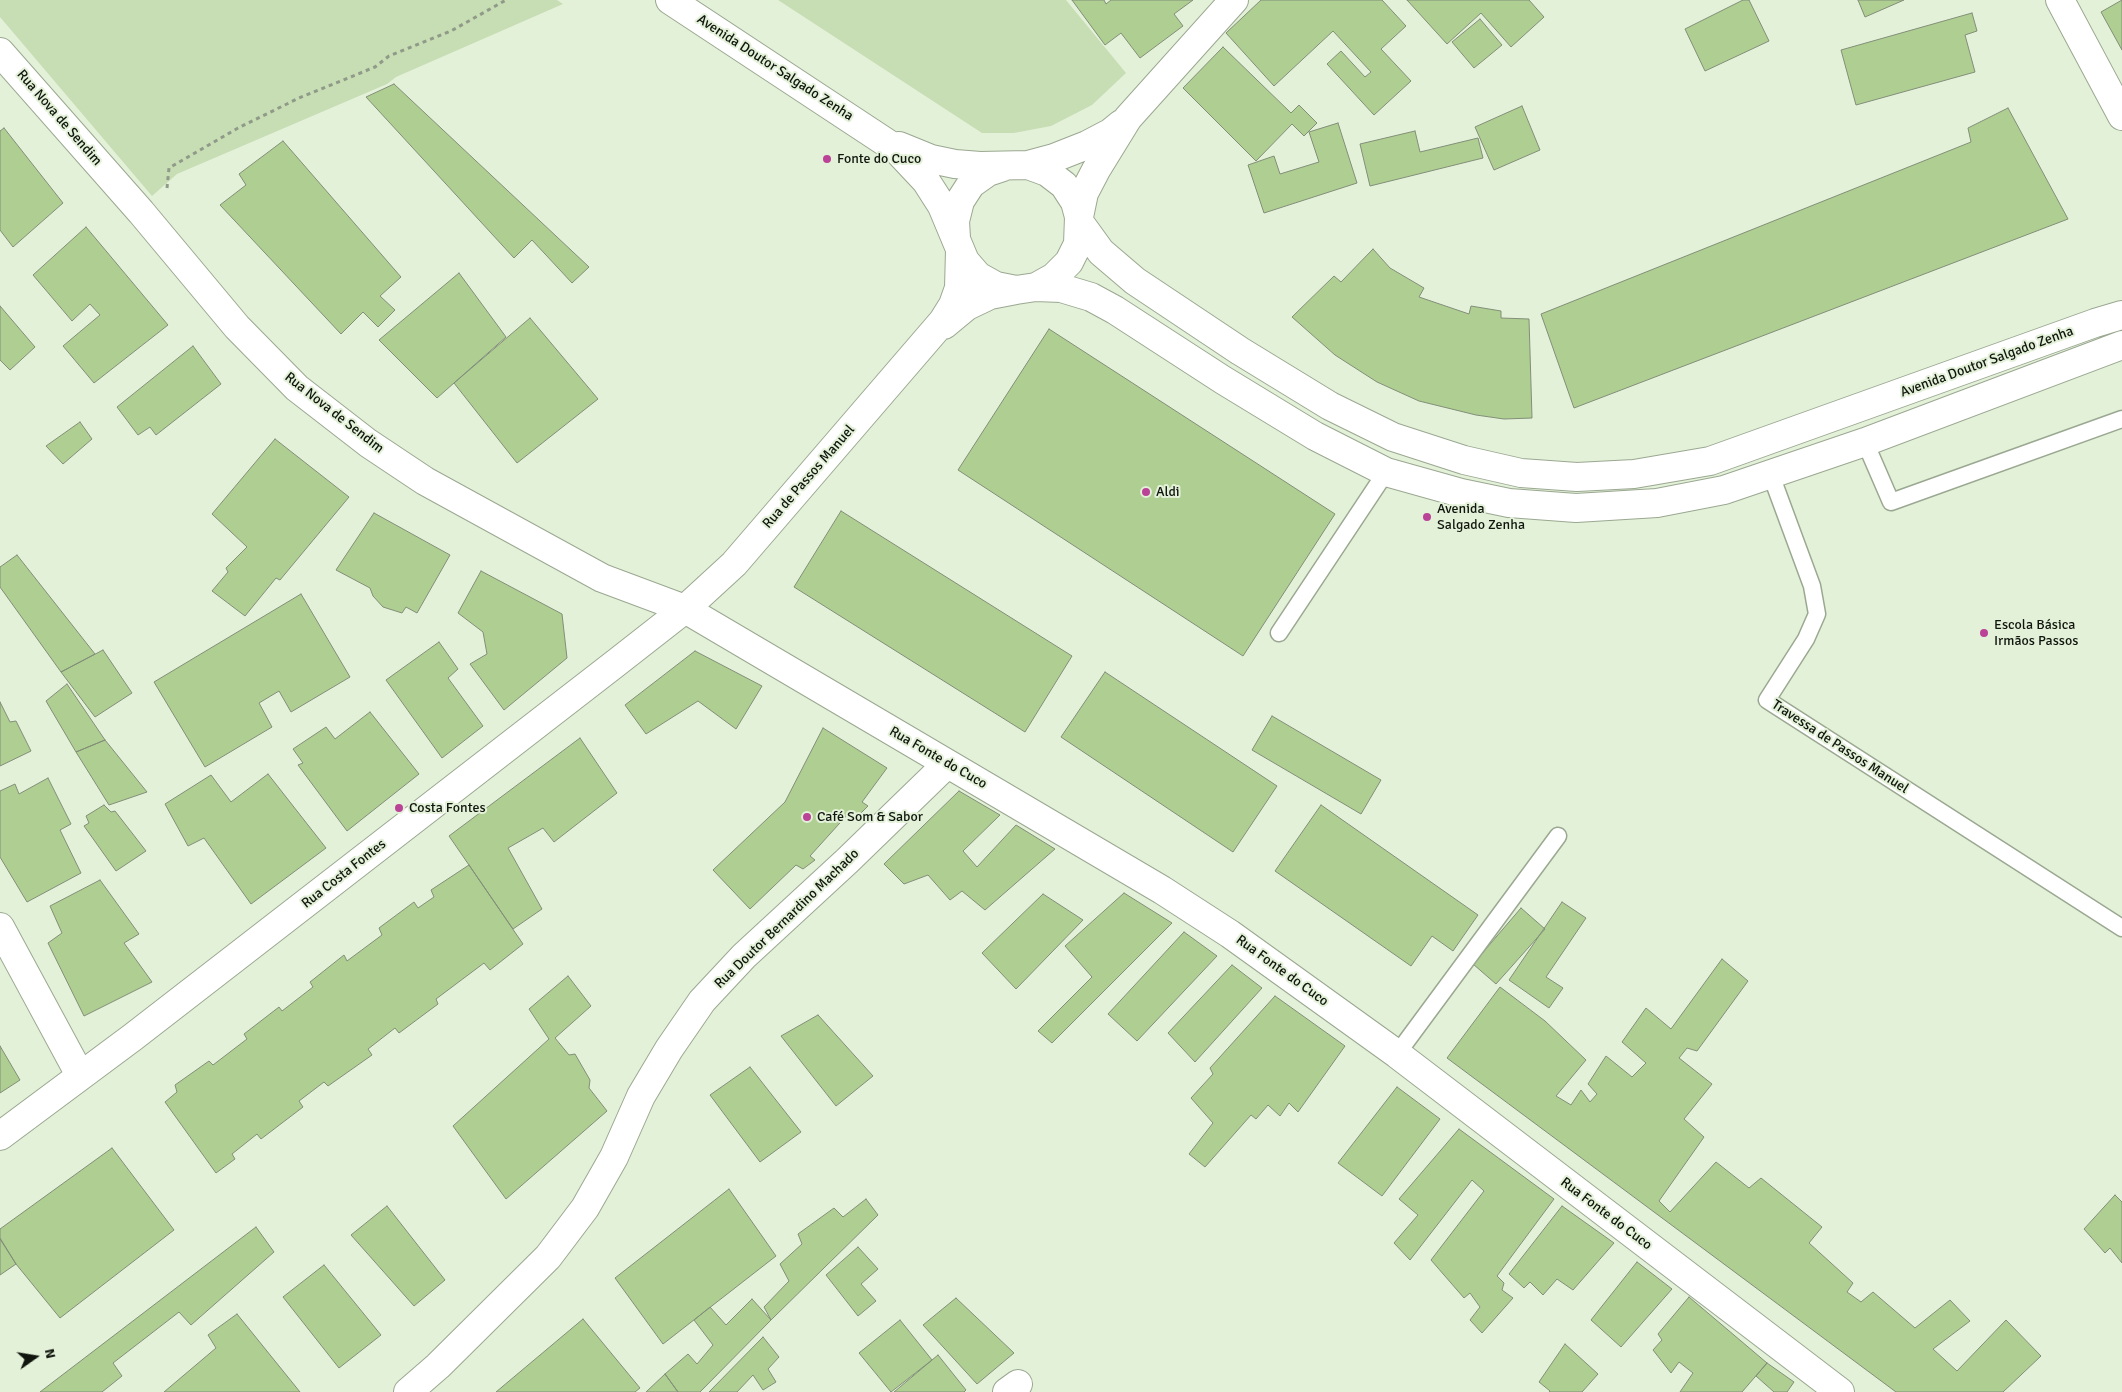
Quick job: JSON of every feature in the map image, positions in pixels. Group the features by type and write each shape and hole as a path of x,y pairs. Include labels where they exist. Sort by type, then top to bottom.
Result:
{"street":[{"name":"Avenida Doutor Salgado Zenha","path":"670,0 880,136 906,150 931,159 980,166 1017,165 1048,172 1064,185 1075,202 1079,220 1101,252 1135,281 1240,351 1330,406 1393,437 1464,460 1521,473 1577,477 1634,474 1710,461 2122,315"},
{"path":"958,246 955,221 960,201 971,184 988,172 1054,158 1110,134 1128,118 1234,0"},
{"path":"2060,0 2122,116"},
{"name":"Rua Nova de Sendim","path":"4,63 141,212 238,326 298,388 368,443 425,481 602,578 685,609"},
{"path":"1026,288 1054,277 1069,262 1078,244 1079,220 1084,193 1128,118"},
{"name":"Avenida Doutor Salgado Zenha","path":"880,136 910,161 926,181 942,206 965,261 978,276 996,286 1061,288 1091,297 1115,310 1223,380 1315,436 1386,472 1461,493 1509,502 1576,508 1657,504 1724,490 1865,442 2122,345"},
{"name":"Rua de Passos Manuel","path":"685,609 734,564 928,340 953,305 959,288 958,246"},
{"name":"Rua de Passos Manuel","path":"928,340 948,321 968,306 990,295 1026,288"},
{"path":"1223,380 1240,351"},
{"path":"1852,411 1865,442"},
{"name":"Rua Fonte do Cuco","path":"685,609 1162,890 1230,934 1397,1054 1840,1392"},
{"name":"Rua Costa Fontes","path":"0,1136 133,1037 685,609"},
{"name":"Rua Doutor Bernardino Machado","path":"408,1392 548,1257 559,1243 585,1208 614,1156 641,1096 668,1049 702,1001 744,956 847,861 947,764"},
{"path":"0,927 80,1075"}],"lane":[{"path":"1865,442 1891,502 2122,420"},
{"path":"1279,632 1386,472"},
{"name":"Travessa de Passos Manuel","path":"1771,475 1812,586 1818,614 1806,639 1767,700 2122,928"},
{"path":"1397,1054 1558,836"}],"path":[{"path":"141,212 168,187 169,168 221,138 299,98 375,67 389,56 451,31 506,0"}],"green space":[{"path":"0,0 557,0 563,4 396,77 387,84 177,174 152,196 0,17"},
{"path":"778,0 1066,0 1126,73 1092,105 1051,126 1014,133 982,133"}],"building":[{"path":"1072,0 1104,0 1106,4 1111,0 1193,0 1174,14 1183,26 1140,58 1121,33 1105,45"},
{"path":"1261,0 1382,0 1406,26 1381,49 1411,81 1374,115 1327,64 1341,51 1365,77 1371,72 1333,31 1274,86 1226,33"},
{"path":"1407,0 1529,0 1544,17 1511,47 1481,13 1447,44"},
{"path":"1743,0 1749,0 1769,41 1705,71 1685,29"},
{"path":"1858,0 1904,0 1865,17"},
{"path":"2122,0 2122,50 2101,12"},
{"path":"1972,13 1977,31 1965,35 1975,72 1856,105 1841,50"},
{"path":"1480,19 1502,45 1474,68 1452,42"},
{"path":"1223,47 1291,113 1299,105 1317,123 1304,136 1292,124 1256,161 1183,88"},
{"path":"394,84 589,267 572,283 532,240 514,258 366,97"},
{"path":"1522,106 1540,150 1494,170 1475,127"},
{"path":"2008,108 2068,219 1574,408 1541,314 1971,142 1968,128"},
{"path":"1338,123 1357,183 1264,213 1248,165 1274,156 1280,174 1319,162 1309,132"},
{"path":"4,128 63,203 13,247 0,230 0,131"},
{"path":"1415,131 1420,152 1478,138 1483,158 1370,186 1360,144"},
{"path":"283,141 401,277 380,296 395,310 378,327 363,312 341,334 220,205 246,185 239,174"},
{"path":"86,227 168,325 94,383 63,346 100,315 90,304 72,321 33,275"},
{"path":"1373,249 1390,268 1424,288 1419,297 1469,314 1471,306 1501,311 1501,318 1529,319 1532,418 1504,419 1476,415 1419,401 1377,382 1335,355 1292,317 1334,276 1341,282"},
{"path":"459,273 506,337 437,398 379,340"},
{"path":"0,306 35,347 10,370 0,360"},
{"path":"530,318 598,399 517,463 454,383"},
{"name":"Aldi","path":"1049,329 1335,514 1243,656 958,470"},
{"path":"193,346 221,384 156,435 150,427 138,435 117,407"},
{"path":"80,422 92,439 63,464 46,446"},
{"path":"275,439 349,497 280,580 276,578 245,616 212,591 228,572 226,568 247,547 212,514"},
{"path":"841,511 1072,656 1025,732 794,587"},
{"path":"374,513 450,555 417,613 406,607 402,613 383,607 373,596 370,588 336,570"},
{"path":"17,555 95,654 61,672 0,587 0,567"},
{"path":"481,571 562,614 567,658 504,710 470,664 487,654 483,632 458,613"},
{"path":"301,594 350,677 291,712 279,691 259,703 272,727 205,767 154,682"},
{"path":"439,642 458,669 448,678 483,726 442,758 386,680"},
{"path":"103,650 132,693 95,717 61,672"},
{"path":"695,651 762,686 736,729 698,701 646,734 625,705"},
{"path":"1105,672 1277,786 1233,852 1061,737"},
{"path":"67,684 105,740 76,752 46,701"},
{"path":"0,702 10,722 16,721 31,751 0,766"},
{"path":"370,712 419,774 347,831 298,765 303,763 293,749 326,727 335,739"},
{"path":"1272,716 1381,780 1361,814 1252,750"},
{"name":"Café Som & Sabor","path":"823,728 887,768 862,802 868,806 855,819 848,814 810,856 815,860 803,869 796,865 750,909 713,870 785,802"},
{"path":"580,738 617,793 554,842 543,828 508,848 542,909 513,929 449,836"},
{"path":"105,740 147,792 109,805 76,752"},
{"path":"268,774 326,848 251,904 204,838 188,846 165,804 211,775 231,802"},
{"path":"48,778 71,824 60,830 81,873 27,902 0,857 0,791 15,784 19,794"},
{"path":"959,791 1000,815 963,851 977,867 1016,825 1055,849 985,910 962,891 950,900 928,875 904,884 884,864"},
{"path":"104,805 111,812 115,811 146,851 116,871 84,826 89,823 86,816"},
{"path":"1321,805 1478,915 1453,951 1432,936 1411,966 1275,871"},
{"path":"469,865 523,944 490,970 484,963 436,999 438,1004 399,1033 395,1028 368,1049 372,1055 328,1086 324,1082 299,1101 303,1107 261,1139 257,1134 232,1154 235,1159 216,1173 165,1102 177,1092 175,1085 209,1061 213,1065 247,1039 244,1034 279,1007 282,1011 313,987 310,982 344,955 347,961 382,935 379,928 414,902 418,908 434,897 431,890"},
{"path":"100,880 139,934 124,943 152,982 84,1016 48,943 62,933 50,906"},
{"path":"1124,893 1172,923 1052,1043 1038,1031 1092,977 1065,946"},
{"path":"1043,894 1083,920 1016,989 982,953"},
{"path":"1562,902 1586,918 1546,977 1563,988 1549,1008 1509,980"},
{"path":"1521,908 1545,929 1496,984 1473,964"},
{"path":"1184,932 1217,956 1137,1041 1108,1014"},
{"path":"1722,959 1748,981 1697,1051 1687,1048 1679,1058 1712,1084 1684,1119 1704,1137 1659,1201 1670,1212 1716,1162 1749,1188 1761,1178 1822,1227 1809,1243 1853,1283 1847,1292 1861,1302 1873,1292 1915,1328 1950,1300 1970,1321 1933,1349 1957,1371 2006,1320 2041,1356 2003,1392 1896,1392 1447,1058 1500,987 1545,1021 1586,1060 1556,1096 1571,1105 1581,1090 1590,1102 1597,1094 1588,1084 1606,1056 1632,1077 1646,1063 1622,1042 1646,1008 1671,1029"},
{"path":"1232,965 1262,988 1195,1062 1168,1033"},
{"path":"568,976 591,1006 555,1038 569,1055 575,1054 590,1080 589,1088 607,1111 506,1199 453,1126 549,1039 529,1009"},
{"path":"1275,996 1345,1046 1298,1112 1289,1103 1280,1116 1268,1105 1256,1119 1251,1115 1205,1167 1189,1154 1213,1123 1191,1098 1213,1074 1210,1068"},
{"path":"818,1015 873,1076 836,1106 781,1036"},
{"path":"0,1046 20,1080 0,1093"},
{"path":"750,1067 801,1132 760,1162 710,1095"},
{"path":"1397,1087 1440,1119 1382,1196 1338,1163"},
{"path":"1459,1129 1554,1199 1497,1276 1504,1283 1502,1290 1513,1298 1482,1333 1470,1320 1480,1307 1470,1293 1464,1298 1431,1260 1484,1191 1472,1180 1410,1260 1394,1243 1418,1215 1399,1199"},
{"path":"112,1148 174,1230 60,1318 16,1264 0,1238 0,1229"},
{"path":"729,1189 776,1256 663,1344 615,1278"},
{"path":"2115,1195 2122,1202 2122,1263 2110,1248 2105,1253 2084,1229"},
{"path":"866,1199 878,1215 771,1320 764,1307 789,1281 780,1264 802,1244 798,1234 834,1208 843,1217"},
{"path":"387,1206 445,1280 414,1306 351,1235"},
{"path":"1562,1206 1614,1243 1573,1290 1557,1279 1543,1295 1530,1282 1524,1288 1509,1274"},
{"path":"256,1227 274,1252 191,1325 179,1312 113,1363 122,1376 102,1392 40,1392"},
{"path":"0,1239 16,1264 0,1275"},
{"path":"858,1247 878,1269 861,1284 876,1301 858,1316 826,1275"},
{"path":"1637,1262 1672,1289 1621,1347 1591,1320"},
{"path":"324,1265 381,1335 339,1368 283,1297"},
{"path":"1689,1297 1767,1363 1742,1392 1680,1392 1693,1373 1679,1362 1671,1373 1653,1350 1662,1340 1658,1334"},
{"path":"956,1298 1014,1353 977,1384 923,1325"},
{"path":"752,1299 771,1320 700,1392 678,1392 665,1374 688,1354 697,1364 713,1345 694,1320 710,1307 726,1325"},
{"path":"237,1314 300,1392 164,1392 216,1348 208,1335"},
{"path":"583,1319 640,1388 635,1392 496,1392"},
{"path":"900,1320 932,1360 891,1392 859,1353"},
{"path":"763,1337 779,1357 768,1369 776,1382 763,1390 753,1375 737,1392 709,1392"},
{"path":"1565,1344 1598,1374 1582,1392 1549,1392 1539,1382"},
{"path":"938,1355 966,1390 964,1392 894,1392"},
{"path":"1767,1363 1794,1382 1787,1392 1774,1392 1756,1376"},
{"path":"665,1374 678,1392 646,1392"}],"place":[{"name":"Fonte do Cuco","path":"827,159"},
{"name":"Aldi","path":"1146,492"},
{"name":"Avenida Salgado Zenha","path":"1427,517"},
{"name":"Escola Básica Irmãos Passos","path":"1984,633"},
{"name":"Costa Fontes","path":"399,808"},
{"name":"Café Som & Sabor","path":"807,817"}]}
